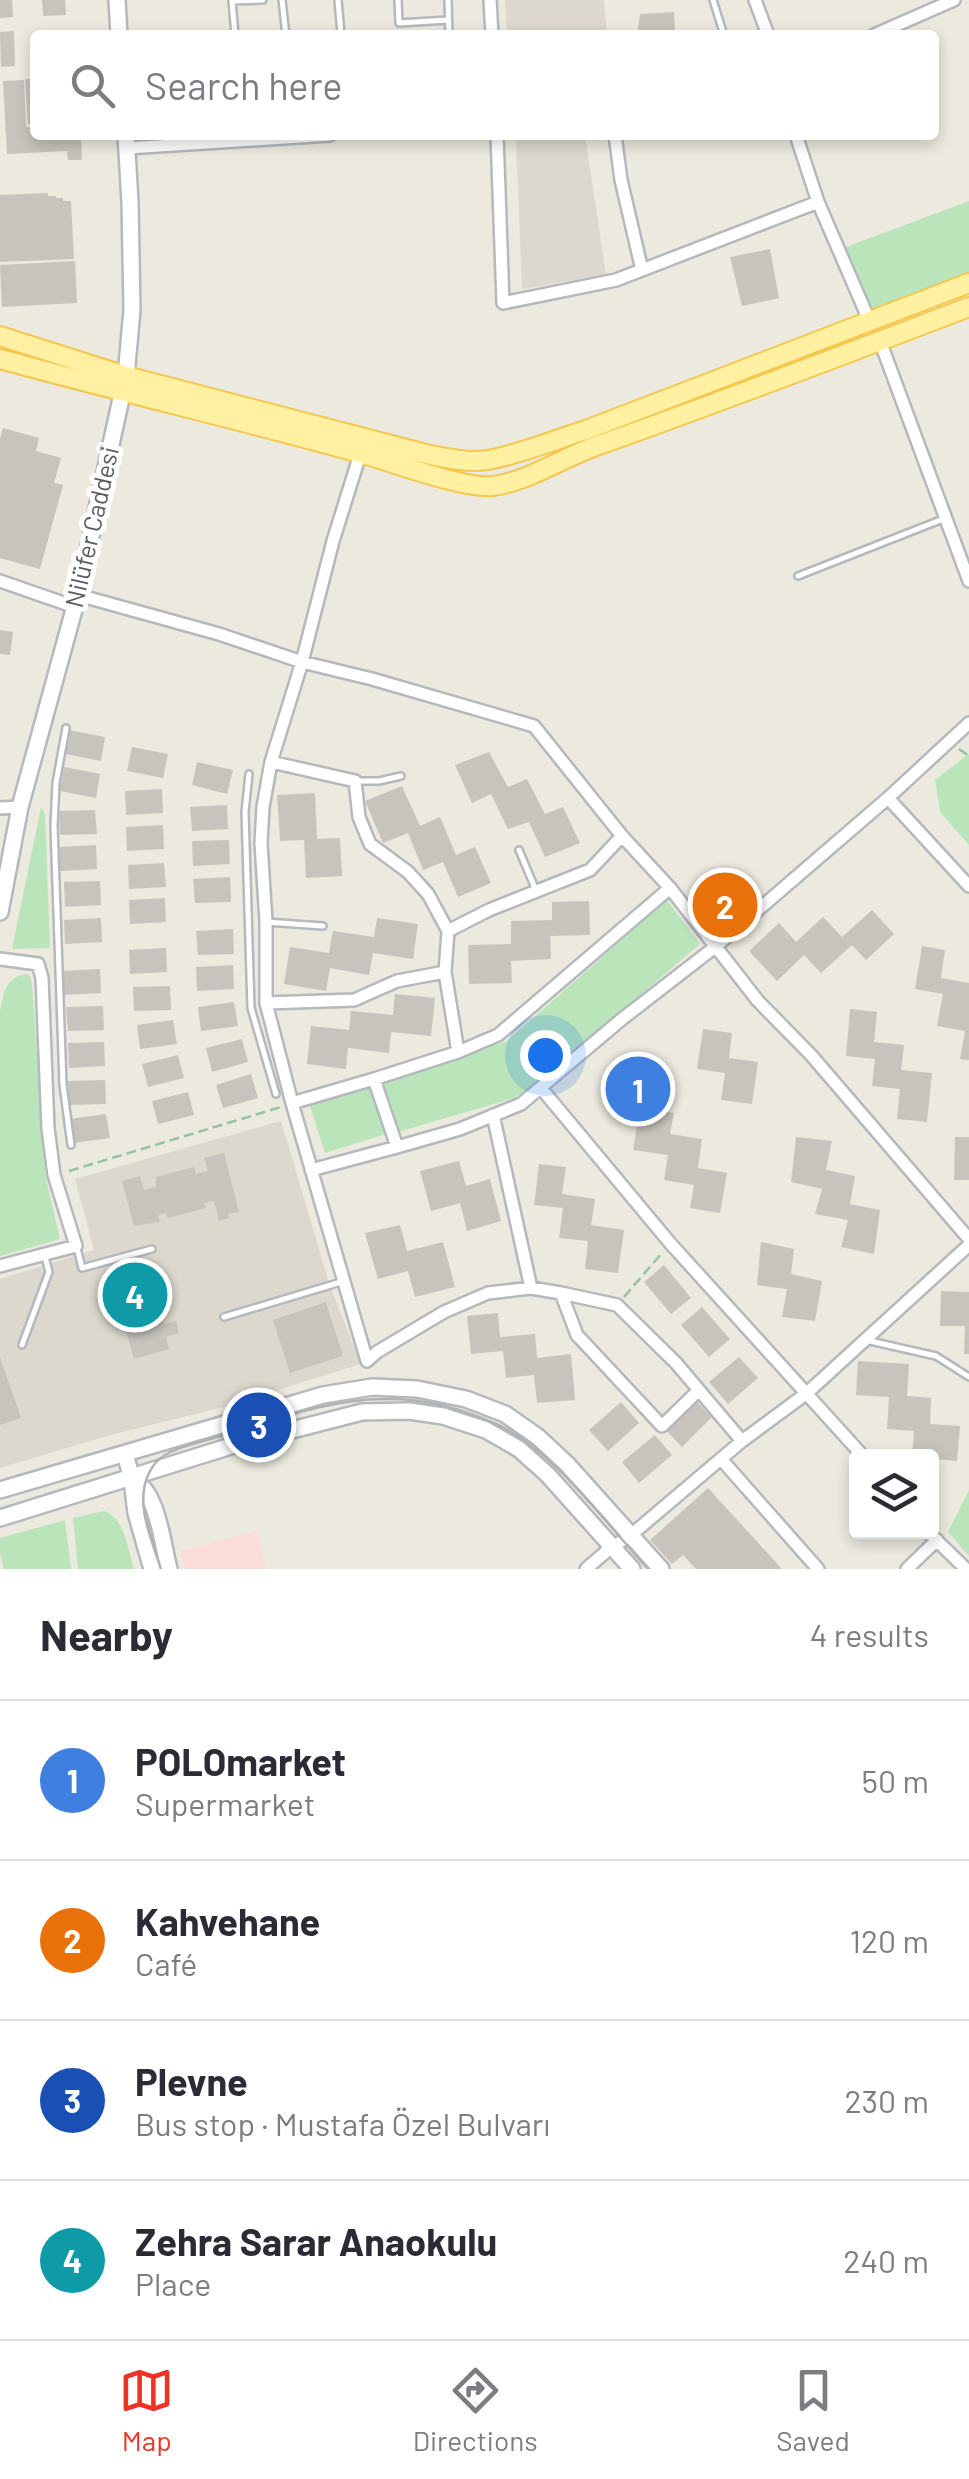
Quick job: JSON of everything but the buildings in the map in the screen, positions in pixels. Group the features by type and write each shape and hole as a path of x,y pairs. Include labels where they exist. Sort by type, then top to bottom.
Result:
{"main road":[{"path":"118,0 119,30"},
{"name":"Nilüfer Caddesi","path":"0,912 20,807 76,601 124,384 132,310 126,142"},
{"path":"362,446 457,460 486,460 522,451 969,283"},
{"path":"0,359 124,384 362,446 471,485 492,486 528,476 590,448 969,307"},
{"path":"0,336 124,384"},
{"path":"0,1490 323,1395 372,1386 417,1389 466,1399 504,1414 538,1437 661,1569"},
{"path":"0,1518 234,1445 362,1412 409,1411 443,1416 486,1430 519,1449 632,1569"},
{"path":"125,1454 152,1569"},
{"path":"132,1478 144,1486 150,1497 169,1569"}],"street":[{"path":"490,0 492,30"},
{"path":"755,0 766,30"},
{"path":"885,30 954,0"},
{"path":"126,142 184,140"},
{"path":"498,140 503,303 616,280 818,202"},
{"path":"617,140 621,180 642,270"},
{"path":"798,140 818,202 868,320"},
{"path":"880,340 969,581"},
{"path":"362,446 271,762 261,843 266,1003 372,1386"},
{"path":"0,581 219,634 302,662 534,726 622,836 670,888 758,1001 811,1055 969,1242 807,1393 586,1569"},
{"path":"312,1170 460,1128 521,1104 715,947 969,723"},
{"path":"271,762 355,781 358,818 370,844 408,872 428,894 448,932 445,972 458,1052"},
{"path":"888,798 969,886"},
{"path":"0,808 20,807"},
{"path":"448,932 489,910 590,870 622,836"},
{"path":"292,1103 498,1036 670,888"},
{"path":"0,959 38,964 42,978 48,1128 54,1175 76,1246 0,1266"},
{"path":"266,1003 354,1000 398,981 445,972"},
{"path":"374,1079 397,1147"},
{"path":"540,1088 670,1244 857,1449"},
{"path":"493,1115 531,1288"},
{"path":"367,1360 444,1312 488,1293 531,1288 560,1293 617,1306 676,1362 742,1441"},
{"path":"560,1293 577,1335 662,1426 699,1390"},
{"path":"721,1459 818,1569"},
{"path":"907,1569 931,1539"},
{"path":"936,1539 966,1569"}],"lane":[{"path":"235,30 232,2 262,0"},
{"path":"282,0 285,30"},
{"path":"338,0 342,30"},
{"path":"398,0 399,23 448,20"},
{"path":"448,0 449,30"},
{"path":"713,0 722,30"},
{"path":"798,576 946,518"},
{"path":"66,728 56,783 54,826 63,1085 71,1145"},
{"path":"248,774 244,812 252,1008 276,1094"},
{"path":"355,781 401,776"},
{"path":"520,850 536,891"},
{"path":"266,922 323,926"},
{"path":"76,1246 82,1268 152,1248"},
{"path":"22,1345 49,1272 44,1254"},
{"path":"224,1317 344,1281"},
{"path":"868,1340 936,1356 969,1377"}],"path":[{"path":"54,1175 292,1103"},
{"path":"617,1306 670,1244"}],"shaded area":[{"path":"505,0 604,0 607,30 507,30"},
{"path":"516,140 586,140 606,275 522,289"},
{"path":"281,1121 330,1286 361,1364 223,1407 0,1468 0,1279 94,1250 75,1179"},
{"path":"257,1531 266,1569 185,1569 180,1551"}],"green space":[{"path":"969,201 969,282 869,320 838,250"},
{"path":"969,754 969,845 940,812 935,780"},
{"path":"41,807 45,814 50,948 12,949"},
{"path":"667,900 700,944 540,1081 514,1098 398,1132 382,1082 507,1041"},
{"path":"29,974 46,1178 60,1239 0,1256 0,1011 11,981"},
{"path":"370,1084 386,1134 325,1153 309,1103"},
{"path":"969,1490 969,1556 948,1532"},
{"path":"104,1511 121,1527 134,1569 78,1569 73,1518"},
{"path":"65,1520 71,1569 4,1569 0,1538"}],"tram line":[{"path":"161,1569 143,1497 149,1473 163,1456 305,1411 344,1402 384,1399 427,1402 454,1409 516,1435 577,1488 648,1569"}],"place":[{"name":"Kahvehane","path":"725,905"},
{"name":"POLOmarket","path":"638,1089"},
{"name":"Zehra Sarar Anaokulu","path":"135,1295"},
{"name":"Plevne","path":"259,1425"}]}
